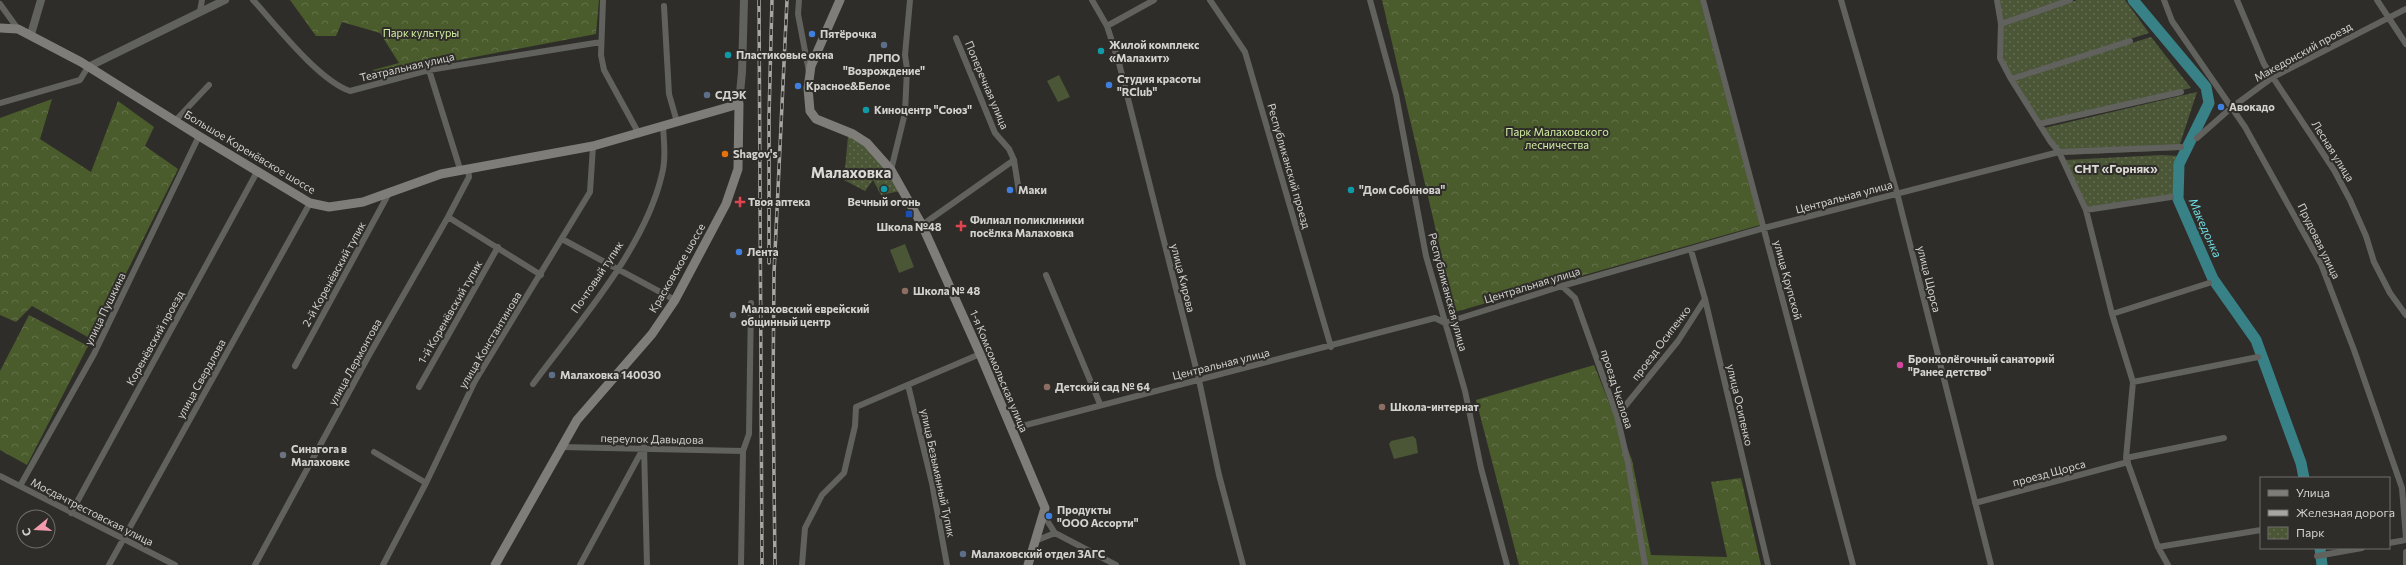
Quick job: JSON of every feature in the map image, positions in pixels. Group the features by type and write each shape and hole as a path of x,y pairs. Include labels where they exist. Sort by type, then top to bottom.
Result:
{"main road":[{"name":"1-я Комсомольская улица","path":"840,0 813,59 809,75 808,106 812,116 861,138 892,170 922,225 980,354 1044,508"},
{"name":"Большое Коренёвское шоссе","path":"0,28 18,28 31,34 88,67 257,172 310,203 339,207 363,202 464,169 592,146 639,134 739,104"},
{"name":"Красковское шоссе","path":"495,565 577,420 652,334 675,300 726,204 738,168 739,104"},
{"path":"1028,565 1044,508"}],"street":[{"path":"31,34 42,0"},
{"path":"200,11 202,0"},
{"path":"0,103 80,80 88,67 200,11 226,0"},
{"name":"Театральная улица","path":"253,0 312,63 342,88 350,91 429,70 601,42"},
{"path":"603,0 600,56 604,70 639,134"},
{"path":"739,104 742,72 744,0"},
{"path":"799,0 798,14 809,75"},
{"path":"892,170 905,113 907,69 905,54 910,0"},
{"name":"улица Кирова","path":"1092,0 1107,26 1130,107 1199,380 1219,475 1243,565"},
{"path":"1107,26 1154,0"},
{"name":"Республиканский проезд","path":"1210,0 1245,52 1331,347"},
{"name":"Республиканская улица","path":"1370,0 1396,95 1426,256 1465,391 1481,468 1507,565"},
{"name":"улица Крупской","path":"1703,0 1853,565"},
{"name":"улица Щорса","path":"1841,0 1897,193 1991,565"},
{"path":"1997,0 2001,24 2000,58 2010,79 2059,152 2086,210 2112,314 2133,382 2127,460 2158,547 2168,565"},
{"path":"2001,24 2070,0"},
{"name":"Прудовая улица","path":"2164,0 2172,21 2245,127 2283,192 2321,264 2354,350 2402,488 2406,539"},
{"name":"Лесная улица","path":"2237,0 2264,64 2334,170 2350,200 2366,236 2374,262 2390,293 2406,315"},
{"path":"2377,0 2406,44"},
{"path":"0,4 18,28"},
{"path":"664,6 668,94 677,122"},
{"name":"Македонский проезд","path":"2197,138 2232,108 2273,77 2387,17 2406,9"},
{"name":"Поперечная улица","path":"956,38 995,133 1010,149 1014,160"},
{"path":"2010,79 2130,41"},
{"path":"429,70 464,169"},
{"path":"175,121 209,86"},
{"path":"2039,124 2181,92"},
{"name":"Почтовый тупик","path":"533,384 618,269 645,221 662,174 665,156 663,126"},
{"name":"улица Пушкина","path":"20,486 92,359 199,136"},
{"name":"улица Константинова","path":"384,565 426,483 475,381 541,275 590,192 592,146"},
{"name":"Центральная улица","path":"1011,429 1100,404 1331,347 1435,318 1445,323 1562,286 1764,228 2059,152 2181,147"},
{"path":"922,225 1014,160 1019,192"},
{"name":"улица Лермонтова","path":"255,565 368,357 448,217 469,177 464,169"},
{"name":"Коренёвский проезд","path":"71,513 257,172"},
{"name":"2-й Коренёвский тупик","path":"295,366 389,193"},
{"path":"2086,210 2172,197"},
{"name":"улица Свердлова","path":"109,565 310,203"},
{"path":"448,217 541,275"},
{"path":"562,239 675,300"},
{"name":"1-й Коренёвский тупик","path":"419,387 498,247"},
{"name":"улица Осипенко","path":"1691,250 1705,299 1768,565"},
{"path":"1046,275 1100,404"},
{"path":"2112,314 2209,283"},
{"name":"проезд Чкалова","path":"1562,286 1575,298 1617,416 1636,505 1645,565"},
{"name":"проезд Осипенко","path":"1617,416 1678,341 1705,299"},
{"path":"741,565 742,451 749,434 751,303"},
{"path":"802,565 805,528 822,495 844,473 855,426 856,407 980,354"},
{"path":"2133,382 2258,357"},
{"name":"улица Безымянный Тупик","path":"908,386 932,483 947,565"},
{"name":"проезд Щорса","path":"1975,503 2127,460 2224,438"},
{"name":"переулок Давыдова","path":"561,447 742,451"},
{"path":"580,565 644,448"},
{"path":"644,448 646,565"},
{"path":"374,452 426,483"},
{"name":"Мосдачтрестовская улица","path":"0,476 175,565"},
{"path":"1044,508 1048,522 1055,533 1116,565"},
{"path":"2158,547 2260,530"},
{"path":"1035,541 1055,533"},
{"path":"2390,543 2406,539"},
{"path":"2317,556 2356,549"},
{"path":"2406,552 2406,565"}],"green space":[{"name":"Парк культуры","path":"290,0 599,0 596,34 438,64 381,80 373,70 399,63 380,33 342,22 336,36 316,36"},
{"name":"Парк Малаховского лесничества","path":"1382,0 1700,0 1760,225 1455,312"},
{"path":"1999,0 2064,0 2002,22"},
{"path":"2077,0 2125,0 2149,33 2011,76 2003,57 2003,26"},
{"path":"2151,37 2191,88 2042,123 2014,80"},
{"path":"1059,75 1070,97 1058,102 1047,81"},
{"path":"2197,92 2178,150 2062,155 2044,128"},
{"path":"52,99 40,139 91,172 118,101 154,127 145,146 178,169 93,340 32,306 16,322 0,315 0,118"},
{"path":"848,136 872,153 890,175 900,191 881,195 873,180 865,191 844,180"},
{"path":"2162,155 2178,156 2176,198 2089,211 2065,160"},
{"path":"905,244 914,267 899,273 890,250"},
{"path":"29,315 88,346 27,465 0,450 0,371"},
{"path":"1594,365 1632,460 1651,555 1727,557 1711,482 1741,478 1761,565 1519,565 1476,400"},
{"path":"1413,436 1416,439 1418,453 1394,459 1389,444 1391,441"}],"waterway":[{"name":"Македонка","path":"2133,0 2206,87 2209,103 2179,164 2178,199 2213,279 2256,340 2301,463 2304,477"},
{"name":"Македонка","path":"2320,549 2322,565"}],"railway":[{"path":"759,0 762,565"},
{"path":"769,263 769,117 772,0"},
{"path":"775,565 773,392 774,273 787,0"}],"place":[{"name":"Пятёрочка","path":"812,34"},
{"name":"ЛРПО \"Возрождение\"","path":"884,45"},
{"name":"Жилой комплекс «Малахит»","path":"1101,51"},
{"name":"Пластиковые окна","path":"728,55"},
{"name":"Студия красоты \"RClub\"","path":"1109,85"},
{"name":"Красное&Белое","path":"798,86"},
{"name":"СДЭК","path":"707,95"},
{"name":"Авокадо","path":"2221,107"},
{"name":"Киноцентр \"Союз\"","path":"866,110"},
{"name":"Shagov's","path":"725,154"},
{"name":"Вечный огонь","path":"884,189"},
{"name":"Маки","path":"1010,190"},
{"name":"\"Дом Собинова\"","path":"1351,190"},
{"name":"Твоя аптека","path":"740,202"},
{"name":"Школа №48","path":"909,214"},
{"name":"Филиал поликлиники посёлка Малаховка","path":"961,226"},
{"name":"Лента","path":"739,252"},
{"name":"Школа № 48","path":"905,291"},
{"name":"Малаховский еврейский общинный центр","path":"733,315"},
{"name":"Бронхолёгочный санаторий \"Ранее детство\"","path":"1900,365"},
{"name":"Малаховка 140030","path":"552,375"},
{"name":"Детский сад № 64","path":"1047,387"},
{"name":"Школа-интернат","path":"1382,407"},
{"name":"Синагога в Малаховке","path":"283,455"},
{"name":"Продукты \"ООО Ассорти\"","path":"1049,516"},
{"name":"Малаховский отдел ЗАГС","path":"963,554"}],"district":[{"name":"СНТ «Горняк»","path":"2116,169"},
{"name":"Малаховка","path":"851,173"}]}
